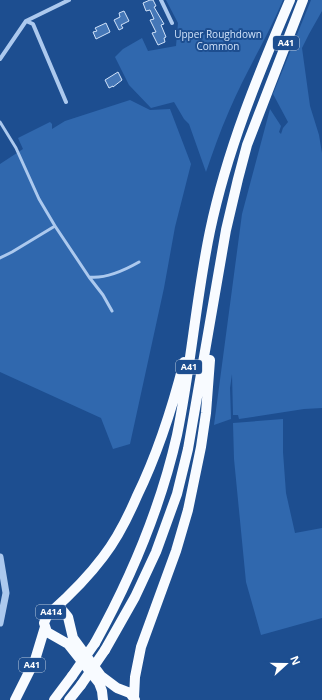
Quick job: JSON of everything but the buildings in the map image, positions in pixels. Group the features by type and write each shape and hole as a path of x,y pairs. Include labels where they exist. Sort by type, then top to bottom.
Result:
{"highway":[{"name":"A41","path":"54,700 95,643 127,582 155,515 176,436 186,386 210,230 230,153 263,62 290,0"},
{"name":"A41","path":"69,700 105,650 135,597 156,552 177,494 188,449 226,230 247,145 303,0"},
{"path":"51,612 87,576 104,556 131,509 161,442 174,401 187,346 195,325"},
{"path":"134,699 135,677 141,648 178,544 188,510 200,454 206,414 211,345 209,326"},
{"name":"A414","path":"103,700 99,683 72,648 68,644 47,632 44,628 45,618 51,612 58,610 64,612 68,617 73,638 101,676 117,688 130,693 134,699"},
{"name":"A41","path":"15,700 35,660 44,628"}],"street":[{"path":"0,59 26,21 69,0"},
{"path":"161,0 172,23"},
{"path":"26,21 33,24 66,102"},
{"path":"0,557 6,592 0,623"}],"lane":[{"path":"0,122 16,148 39,199 55,226 89,277 103,295 112,311"},
{"path":"0,258 55,226"},
{"path":"89,277 102,277 139,262"}],"green space":[{"name":"Upper Roughdown Common","path":"166,0 283,0 235,97 206,172 189,124 184,119 174,102 151,108 129,85 115,57 123,49 142,38 148,51 176,46 178,23"},
{"path":"311,0 322,0 322,11 302,48 310,106 319,135 322,153 322,408 304,409 239,419 238,415 233,415 232,374 230,388 231,419 214,425 242,214 270,109 281,126 279,132 281,134 283,128 288,122 273,94"},
{"path":"130,100 150,110 170,109 191,164 175,227 164,288 130,444 113,449 101,418 0,372 0,164 23,149 18,138 50,122 52,124 52,129 65,121"},
{"path":"283,419 283,452 286,493 295,533 322,528 322,618 261,635 246,582 234,459 233,423"}]}
